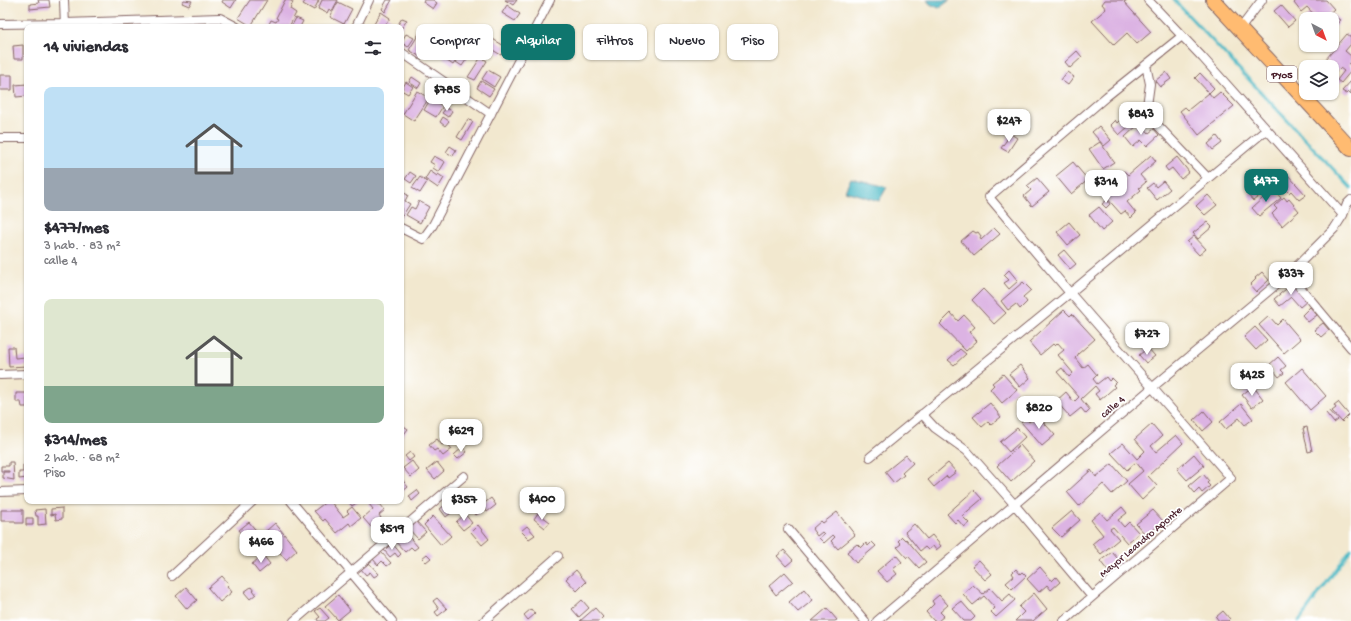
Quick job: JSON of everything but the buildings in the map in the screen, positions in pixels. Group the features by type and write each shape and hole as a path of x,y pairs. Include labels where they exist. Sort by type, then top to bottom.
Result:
{"highway":[{"name":"PY05","path":"1213,0 1351,149"}],"street":[{"path":"64,0 65,24"},
{"path":"360,24 369,0"},
{"path":"404,230 423,239 433,225 550,0"},
{"path":"1148,0 1343,215"},
{"path":"1240,29 1262,0"},
{"path":"87,24 220,18 231,24"},
{"path":"0,24 24,24"},
{"path":"1153,387 1070,293 989,197 1107,96 1182,36"},
{"path":"404,54 491,114"},
{"path":"1146,65 1150,84 1146,113 1208,178"},
{"path":"870,457 1266,130"},
{"path":"0,138 24,138"},
{"name":"calle 4","path":"877,621 1014,504 1289,274 1334,229 1349,202"},
{"path":"1289,274 1351,348"},
{"path":"0,375 24,374"},
{"name":"Mayor Leandro Aponte","path":"1064,621 1231,478 1153,387"},
{"path":"922,414 935,428 967,451 1014,504 1092,597"},
{"path":"294,621 464,476"},
{"path":"0,492 24,492"},
{"path":"172,576 250,504"},
{"path":"294,504 392,621"},
{"path":"788,529 865,621"},
{"path":"484,621 558,556"}],"water":[{"path":"927,0 950,0 939,8 930,4"},
{"path":"851,178 887,187 879,201 845,191"}],"waterway":[{"path":"1174,0 1351,188"},
{"path":"1299,621 1351,549"}]}
